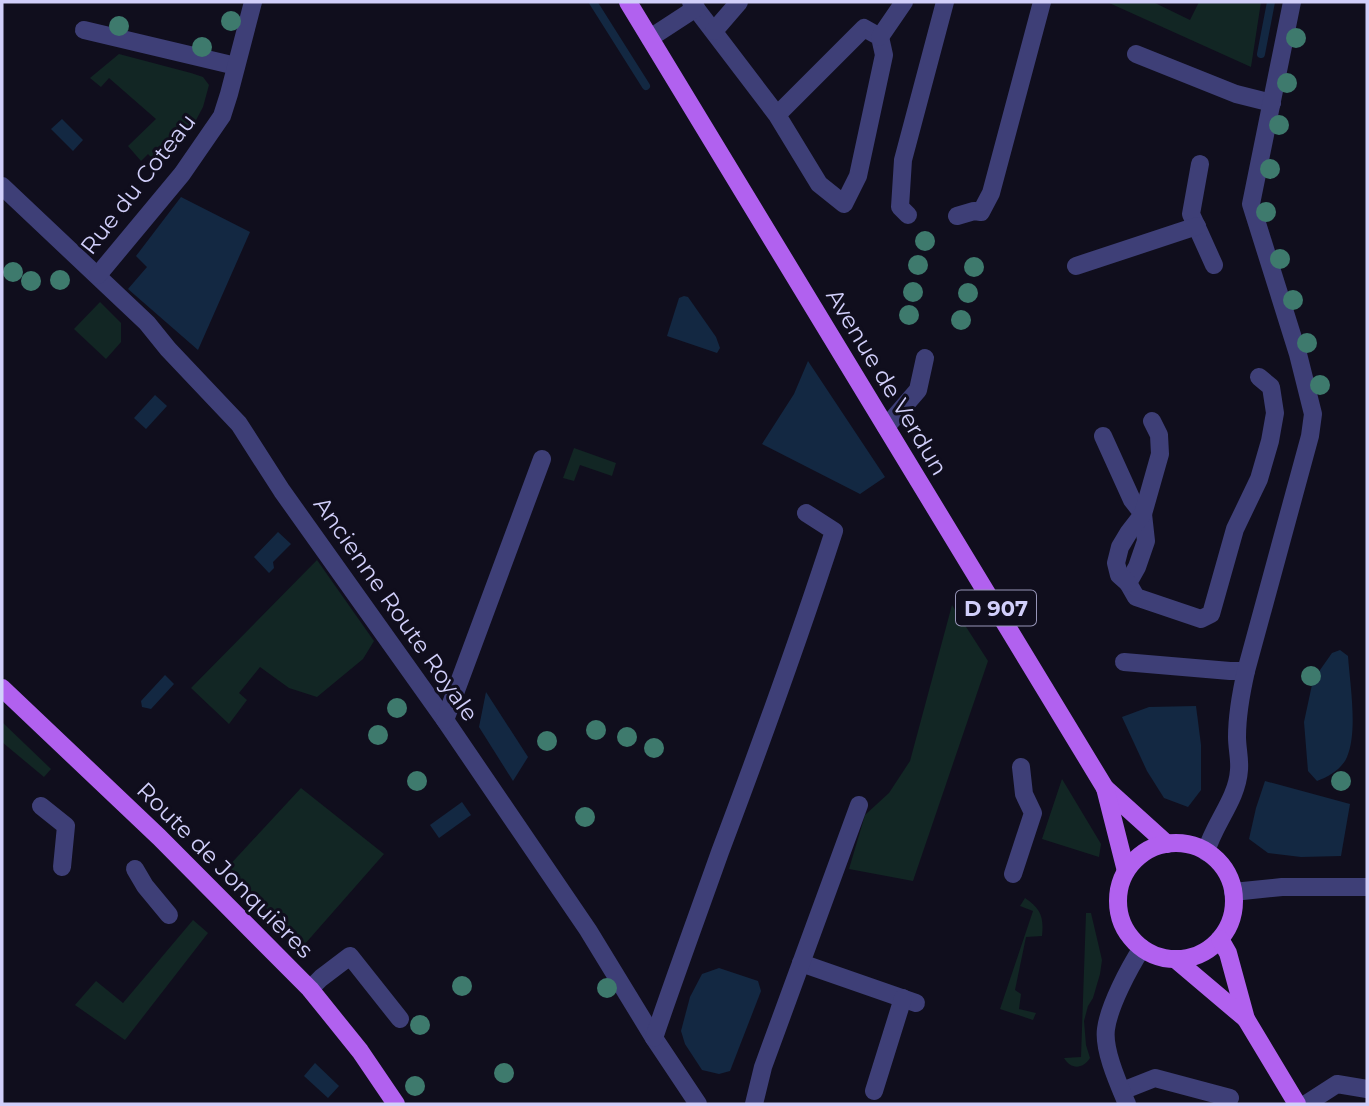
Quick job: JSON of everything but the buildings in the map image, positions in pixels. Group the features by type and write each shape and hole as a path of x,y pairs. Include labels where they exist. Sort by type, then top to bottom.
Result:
{"main road":[{"name":"Avenue de Verdun","path":"628,2 1105,788 1167,844"},
{"name":"Route de Jonquières","path":"2,688 159,837 310,989 360,1051 396,1104"},
{"name":"Avenue de Verdun","path":"1105,788 1126,871"},
{"path":"1180,843 1206,852 1224,869 1233,892 1234,908 1220,939 1208,950 1192,957 1175,959 1158,956 1142,948 1127,932 1119,913 1119,891 1126,871 1137,858 1150,849 1167,844 1180,843"},
{"path":"1220,939 1228,953 1245,1019 1297,1104"},
{"path":"1175,959 1245,1019"}],"street":[{"name":"Rue du Coteau","path":"98,275 182,174 222,116 253,2"},
{"path":"714,31 739,2"},
{"path":"650,38 694,5 777,115 819,184 844,204 858,176 884,55 880,37 904,2"},
{"path":"908,215 901,207 903,160 945,2"},
{"path":"957,216 974,211 981,212 991,192 1042,2"},
{"path":"1206,852 1232,797 1239,770 1239,702 1310,436 1312,414 1298,354 1251,204 1292,2"},
{"path":"777,115 864,28 880,37"},
{"path":"84,30 236,66"},
{"path":"1136,54 1236,94 1272,103"},
{"path":"1199,164 1191,214 1214,265"},
{"name":"Ancienne Route Royale","path":"2,186 147,323 239,424 282,491 445,720 588,930 698,1104"},
{"path":"1076,266 1197,226"},
{"path":"886,427 918,390 925,358"},
{"path":"1152,421 1158,435 1160,454 1143,514 1146,541 1128,583 1136,597 1201,619 1211,614 1235,529 1259,480 1270,441 1275,413 1271,387 1259,377"},
{"path":"1102,436 1132,500 1143,514"},
{"path":"445,720 542,459"},
{"path":"654,1038 834,531 806,513"},
{"path":"1124,662 1246,671"},
{"path":"1013,874 1033,813 1024,794 1021,767"},
{"path":"754,1104 763,1067 859,805"},
{"path":"41,806 66,826 62,867"},
{"path":"135,869 169,915"},
{"path":"1233,892 1282,887 1367,887"},
{"path":"1142,948 1112,1008 1105,1031 1124,1098 1156,1078 1230,1098"},
{"path":"310,989 350,956 400,1020"},
{"path":"801,963 909,1001 874,1091"},
{"path":"1306,1104 1337,1084 1367,1089"}],"green space":[{"path":"1107,2 1153,2 1190,20 1199,2 1261,2 1251,67"},
{"path":"119,54 203,77 209,85 203,107 195,122 160,166 148,154 141,161 128,146 156,119 109,78 101,87 90,78"},
{"path":"100,302 121,323 121,342 106,359 74,329"},
{"path":"574,448 616,463 612,476 580,465 574,481 563,478"},
{"path":"317,560 374,641 363,659 317,697 289,688 260,667 239,693 247,700 229,724 191,688"},
{"path":"952,605 988,661 913,881 849,869 865,815 889,793 910,761"},
{"path":"2,722 51,769 44,777 2,742"},
{"path":"1062,779 1101,844 1099,857 1042,839"},
{"path":"301,788 384,854 304,945 226,869"},
{"path":"1025,898 1040,914 1042,936 1026,937 1015,990 1021,994 1019,1009 1036,1013 1033,1020 1000,1009 1033,911 1020,906"},
{"path":"1086,913 1091,913 1102,960 1093,998 1084,1021 1090,1058 1077,1067 1070,1065 1064,1058 1081,1057"},
{"path":"193,920 208,933 125,1040 75,1005 96,981 123,1003"}],"water":[{"path":"62,119 83,140 73,151 51,129"},
{"path":"181,197 250,232 198,350 128,289 147,267 136,256"},
{"path":"688,297 716,337 720,348 717,353 667,336 679,298"},
{"path":"808,361 885,477 860,494 762,444 794,394"},
{"path":"155,395 167,406 146,429 134,418"},
{"path":"278,532 291,544 273,562 274,568 269,573 254,557"},
{"path":"1340,650 1348,656 1352,708 1350,746 1342,765 1317,781 1308,771 1304,722 1313,680 1332,653"},
{"path":"165,675 174,684 151,709 142,707 141,701"},
{"path":"486,692 528,757 513,781 479,727"},
{"path":"1196,706 1201,745 1201,790 1188,807 1164,798 1147,771 1122,717 1149,707"},
{"path":"1265,781 1350,804 1341,856 1301,857 1268,853 1249,839"},
{"path":"462,802 471,815 439,838 430,825"},
{"path":"719,968 758,981 761,991 730,1071 719,1074 702,1070 685,1044 681,1031 690,997 702,974"},
{"path":"315,1063 339,1086 328,1098 304,1076"}],"waterway":[{"path":"593,2 646,86"},
{"path":"1261,54 1271,2"}]}
